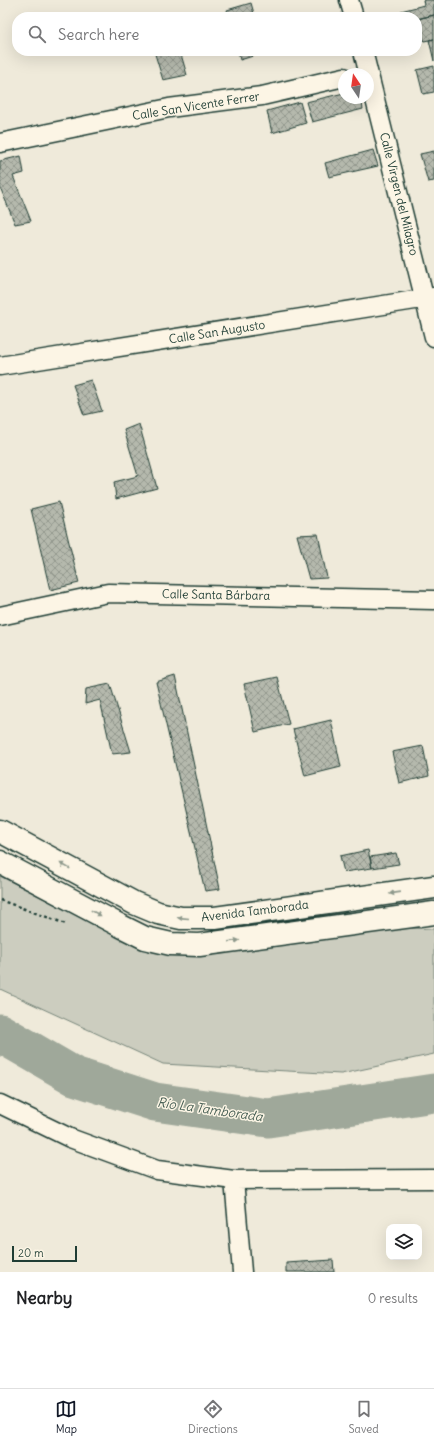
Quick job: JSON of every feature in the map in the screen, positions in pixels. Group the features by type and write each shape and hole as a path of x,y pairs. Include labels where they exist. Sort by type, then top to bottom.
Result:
{"main road":[{"name":"Avenida Tamborada","path":"0,831 134,902 158,913 182,918 215,918 434,887"},
{"path":"0,862 146,938 171,944 199,945 434,913"}],"street":[{"path":"349,0 353,12"},
{"name":"Calle Virgen del Milagro","path":"362,68 363,56"},
{"name":"Calle San Vicente Ferrer","path":"0,143 170,108 262,96 338,78"},
{"name":"Calle Virgen del Milagro","path":"371,104 430,298 434,337"},
{"name":"Calle San Augusto","path":"0,366 430,298"},
{"name":"Calle Santa Bárbara","path":"0,616 108,593 434,600"},
{"path":"0,1104 70,1138 157,1170 234,1180 434,1179"},
{"path":"234,1180 242,1272"}],"path":[{"path":"0,900 76,927 86,907"}],"shaded area":[{"path":"0,876 133,944 163,952 208,955 408,928 434,929 434,1054 341,1074 163,1064 0,989"}],"building":[{"path":"423,0 434,0 434,15 422,18 422,12 401,11 424,5"},
{"path":"251,3 254,12 228,12 227,10"},
{"path":"434,15 434,39 424,41 422,34 422,18"},
{"path":"434,39 434,61 429,40"},
{"path":"156,56 181,56 187,75 163,80"},
{"path":"239,56 253,56 240,60"},
{"path":"434,66 434,92 423,94 417,70"},
{"path":"338,94 338,104 362,104 363,109 312,122 306,102"},
{"path":"300,102 306,123 272,133 267,111"},
{"path":"373,150 378,166 329,177 325,163"},
{"path":"434,151 434,181 428,182 420,154"},
{"path":"21,156 24,173 13,176 31,221 15,224 0,187 0,161"},
{"path":"91,380 102,411 84,415 73,385"},
{"path":"139,424 157,488 116,499 114,482 138,476 124,430"},
{"path":"59,502 79,583 50,590 31,509"},
{"path":"318,534 327,578 309,579 297,535"},
{"path":"175,676 220,889 205,891 156,682"},
{"path":"277,677 289,724 255,732 244,684"},
{"path":"110,684 131,752 112,754 100,700 85,704 86,689"},
{"path":"331,720 341,767 305,776 293,729"},
{"path":"423,746 429,776 399,783 392,752"},
{"path":"368,850 372,868 344,872 340,856"},
{"path":"396,853 399,864 372,868 370,857"},
{"path":"333,1260 334,1272 286,1272 286,1263"}],"waterway":[{"name":"Río La Tamborada","path":"0,1033 74,1076 155,1102 268,1118 434,1093"}]}
